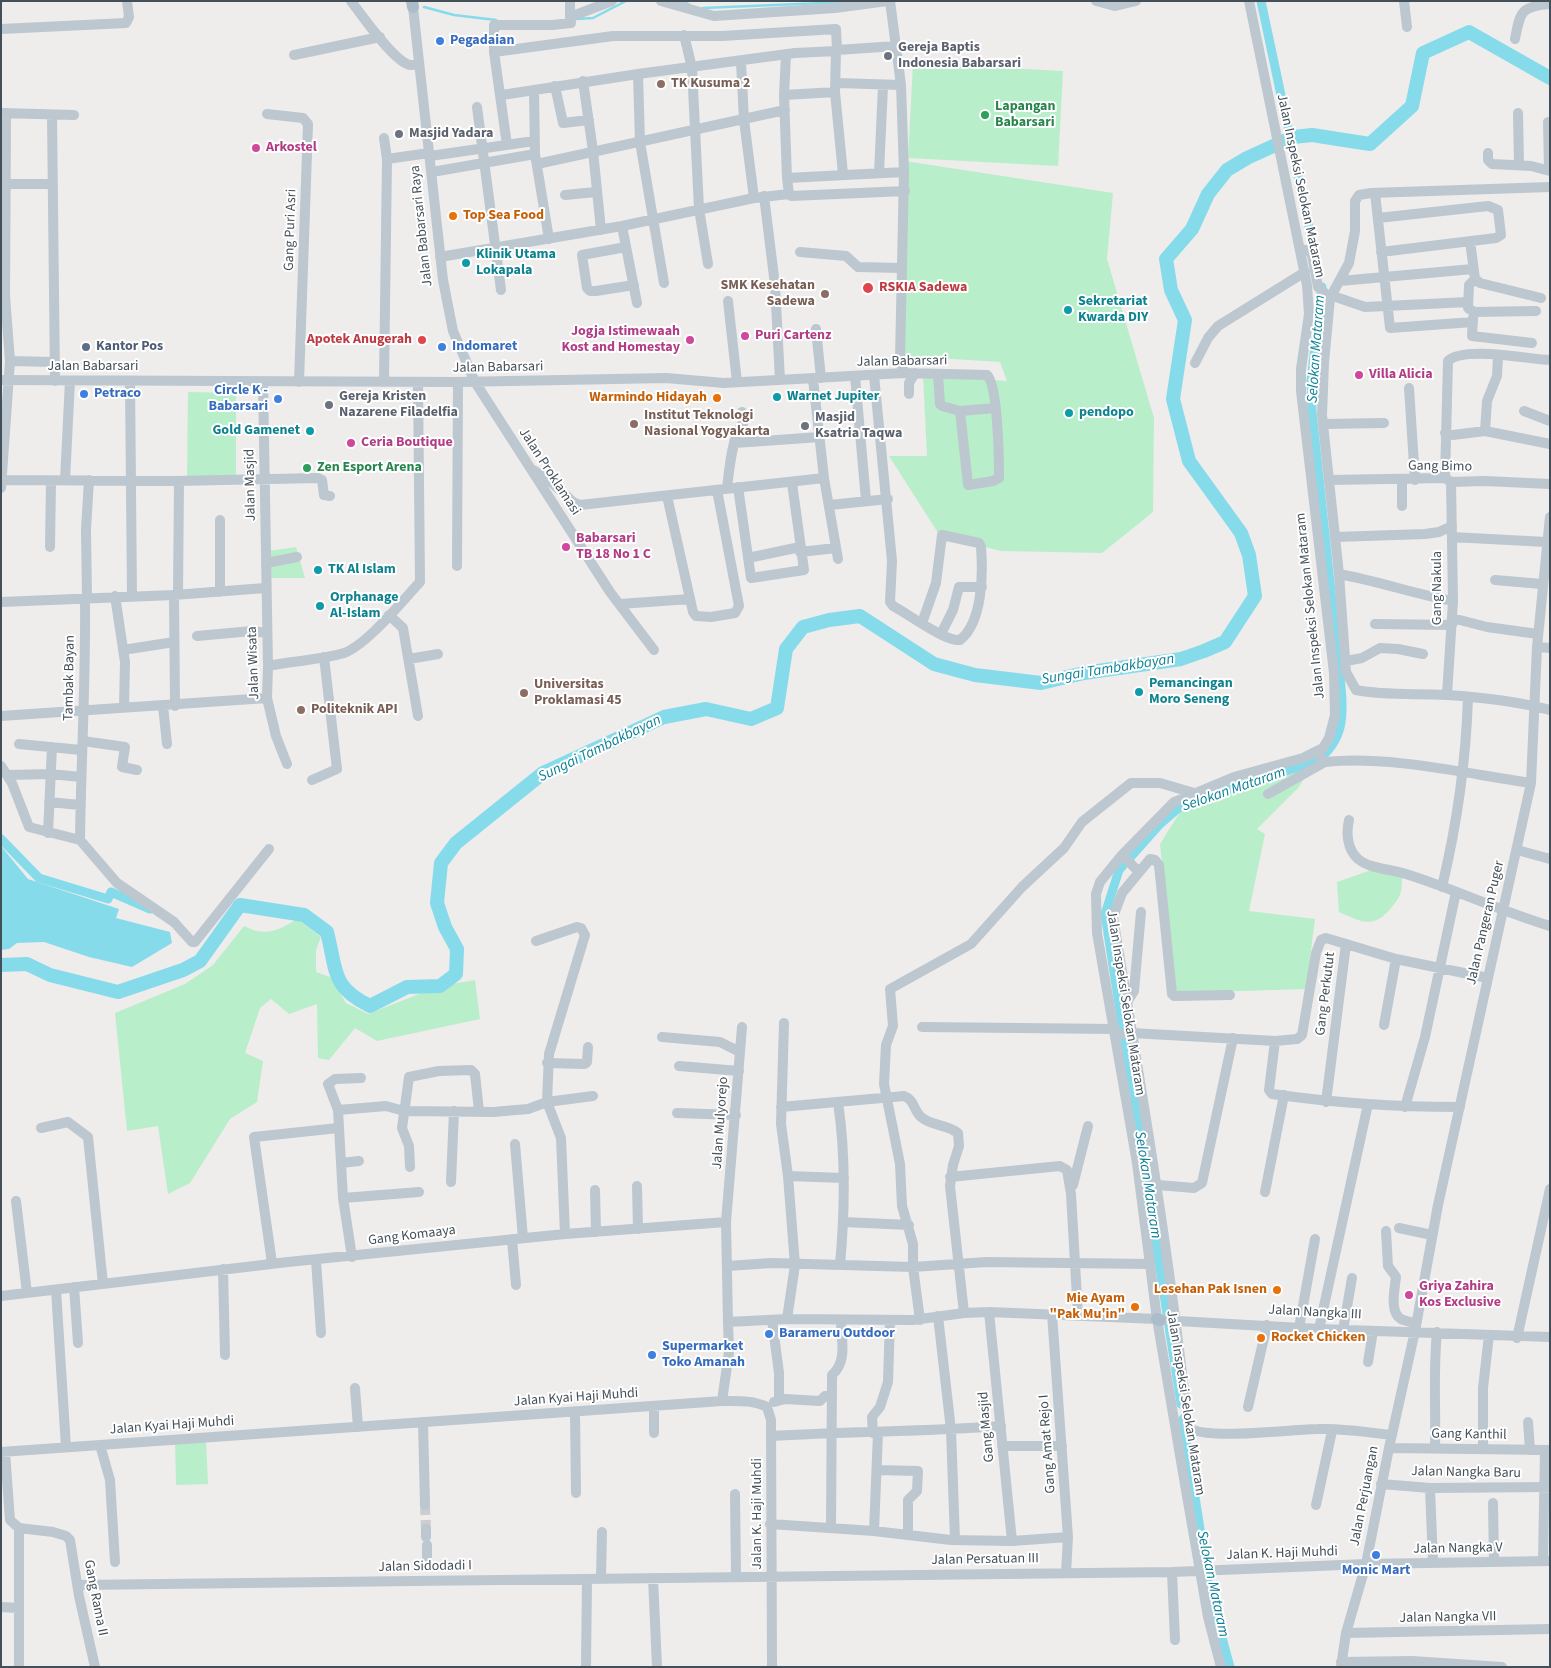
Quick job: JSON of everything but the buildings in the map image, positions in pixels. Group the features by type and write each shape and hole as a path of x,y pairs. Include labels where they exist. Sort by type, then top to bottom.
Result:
{"street":[{"path":"1,29 126,23 129,17 127,1"},
{"path":"351,1 380,38 403,62 411,66 419,64"},
{"path":"507,145 502,95 494,52 494,25 552,25 571,23 570,1"},
{"path":"570,17 612,1"},
{"path":"661,1 712,15 815,5 888,1 901,85 905,192 900,268 900,359 910,373 909,394"},
{"path":"1096,1 1115,6 1136,1"},
{"name":"Jalan Inspeksi Selokan Mataram","path":"1221,1667 1208,1618 1205,1571 1158,1319 1122,1033 1097,933 1095,902 1100,882 1174,802 1234,776 1321,758 1329,738 1334,714 1341,670 1300,391 1309,314 1304,272 1249,1"},
{"path":"1404,1 1407,27"},
{"path":"1515,39 1519,15 1518,1"},
{"name":"Jalan Babarsari Raya","path":"413,4 440,257 453,331 475,382"},
{"path":"1519,15 1526,9 1550,4"},
{"path":"494,52 613,36 722,36 836,29 837,50 896,46"},
{"path":"684,35 692,68 699,209 708,264"},
{"path":"294,55 380,38"},
{"path":"502,95 583,81 741,62 786,54 836,51 836,87 843,174"},
{"path":"786,54 784,95 790,195"},
{"path":"741,62 744,120 775,285 780,380"},
{"path":"638,74 640,142 664,283"},
{"path":"583,81 593,151 601,230"},
{"path":"784,95 836,87 901,85"},
{"path":"555,86 564,124 589,120"},
{"path":"879,174 883,86"},
{"path":"534,90 534,141 549,239"},
{"path":"476,107 501,290"},
{"path":"882,107 901,108"},
{"path":"432,172 485,163 536,159 593,151 696,131 785,110"},
{"path":"1518,112 1519,165"},
{"path":"74,115 4,113 6,184 5,296 8,358 10,361 5,380 2,483 65,480 179,481 321,478 324,494 330,496"},
{"name":"Gang Puri Asri","path":"267,114 304,118 308,124 299,382"},
{"path":"52,115 55,381"},
{"path":"1488,153 1488,160 1492,164 1519,165 1549,170 1548,122"},
{"path":"384,138 387,160 384,382"},
{"path":"387,160 534,141"},
{"path":"788,178 904,172"},
{"path":"6,184 53,184"},
{"path":"1550,187 1359,195 1355,201 1353,246 1349,263 1330,296 1324,363 1323,424 1339,574 1341,670 1356,690 1383,694 1447,695 1533,705 1550,710"},
{"path":"565,195 596,192"},
{"path":"440,257 601,230 759,197 905,192"},
{"path":"1375,193 1390,328 1473,317 1536,312"},
{"path":"1378,218 1488,206 1498,210 1501,235 1496,238 1382,252"},
{"path":"622,226 637,303"},
{"path":"1470,241 1474,274 1480,283 1541,298"},
{"path":"626,248 582,255 587,288 590,292 634,285"},
{"path":"1300,249 1305,249 1312,255 1318,287 1330,296 1365,307 1468,302"},
{"path":"800,252 846,256 858,267 900,268"},
{"path":"1195,363 1208,338 1218,326 1304,272"},
{"path":"1340,281 1474,274"},
{"path":"1474,274 1468,285 1468,308 1473,317 1472,336 1532,343"},
{"path":"728,301 737,382"},
{"path":"748,558 800,550 837,553 824,478 820,437 816,329"},
{"name":"Gang Nakula","path":"1447,695 1453,601 1452,526 1445,433 1448,361 1454,356 1471,354 1498,356"},
{"path":"1485,431 1487,401 1497,376 1498,356 1550,360"},
{"path":"10,361 54,362"},
{"name":"Jalan Babarsari","path":"5,380 475,382 666,378 737,382 910,373 987,375 992,380 996,408"},
{"path":"938,374 940,404 960,411 996,408 1000,478 970,486 967,484 960,411"},
{"path":"874,375 888,499 892,561 890,602 941,634 956,640 962,638 975,612 982,587 981,545 942,535 936,583 922,622"},
{"path":"855,376 866,500"},
{"path":"65,480 70,381"},
{"path":"130,381 132,596"},
{"name":"Jalan Masjid","path":"263,382 266,588"},
{"path":"268,666 324,657 355,648 420,580 418,382"},
{"path":"457,566 458,382"},
{"name":"Jalan Proklamasi","path":"475,382 610,592 654,650"},
{"path":"1409,388 1415,480"},
{"path":"1524,411 1550,421"},
{"path":"727,488 730,460 738,430 742,424 742,412"},
{"path":"1323,424 1384,423"},
{"path":"1445,433 1453,435 1485,431 1550,444"},
{"path":"736,443 820,437"},
{"path":"530,468 551,482 573,502 580,505 738,486 792,483 824,478"},
{"name":"Tambak Bayan","path":"80,840 86,529 90,480"},
{"name":"Gang Bimo","path":"1330,480 1448,480 1550,484"},
{"path":"1402,480 1402,506"},
{"path":"50,547 51,481"},
{"path":"175,706 174,642 179,481"},
{"path":"738,486 751,578 803,570 792,483"},
{"path":"666,496 693,612 700,617 735,613 739,606 716,490"},
{"path":"830,504 888,499"},
{"name":"Jalan Pangeran Puger","path":"1416,1327 1432,1235 1531,783 1537,647 1538,634 1545,611 1542,584 1550,517"},
{"path":"220,520 220,592"},
{"path":"1335,537 1425,534 1440,532 1452,526"},
{"path":"1452,536 1546,542"},
{"path":"266,563 297,557"},
{"path":"1339,574 1388,584 1412,593 1453,601"},
{"path":"1495,580 1542,584"},
{"path":"941,634 952,610 959,587 982,587"},
{"path":"1,602 176,595 266,588"},
{"name":"Jalan Wisata","path":"266,588 267,698 276,736 287,764"},
{"path":"115,596 123,650 124,707"},
{"path":"620,604 690,599"},
{"path":"388,615 403,628 418,716"},
{"path":"1374,624 1452,622 1538,634"},
{"path":"197,636 252,631 267,633"},
{"path":"123,650 174,642"},
{"path":"1537,647 1550,648"},
{"path":"1341,670 1380,648 1423,654"},
{"path":"409,659 438,654"},
{"path":"312,780 337,769 324,657"},
{"path":"1,716 124,707 175,706 267,698"},
{"path":"1442,887 1456,824 1464,773 1468,698"},
{"path":"162,706 167,744"},
{"path":"19,744 52,747 125,747 122,768 137,770"},
{"path":"48,833 52,747"},
{"path":"1268,794 1321,758 1352,759 1531,783"},
{"path":"1,766 8,775 29,827 80,840 117,883 174,922 192,942 195,942 269,849"},
{"path":"8,775 50,774 81,777"},
{"path":"920,1320 913,1267 913,1244 900,1193 900,1164 886,1098 884,1060 886,1045 894,1026 890,989 971,944 1022,887 1064,848 1082,822 1131,783 1160,783 1194,793"},
{"path":"49,802 80,805"},
{"path":"1349,820 1347,831 1349,844 1357,858 1369,865 1406,874 1504,911 1550,926"},
{"path":"1517,850 1550,859"},
{"path":"1123,856 1137,870"},
{"path":"1230,994 1174,996 1172,994 1159,864 1155,860 1150,859 1137,870 1122,893 1113,917 1127,1002 1122,1033 1158,1185 1188,1429 1224,1433 1316,1429 1391,1435"},
{"path":"1405,1107 1425,1037 1456,892"},
{"path":"1127,1002 1134,992 1142,912"},
{"path":"536,941 577,927 581,928 585,935 547,1063 547,1102 560,1138 565,1234"},
{"path":"922,1027 1122,1033 1274,1041 1297,1039 1302,1035 1316,953 1321,940 1326,938 1346,944"},
{"name":"Gang Perkutut","path":"1326,1102 1346,944 1396,959 1488,978"},
{"path":"1384,1025 1396,959"},
{"path":"784,1023 781,1107 795,1265 787,1319"},
{"name":"Jalan Mulyorejo","path":"726,1222 742,1026"},
{"path":"662,1037 720,1042 740,1052"},
{"path":"1158,1185 1194,1188 1202,1183 1233,1038"},
{"path":"1274,1041 1269,1090 1272,1094 1326,1102 1405,1107 1460,1107"},
{"path":"547,1063 585,1064 588,1062 588,1047"},
{"path":"679,1066 739,1071"},
{"path":"410,1167 409,1146 402,1128 409,1077 471,1070 475,1074 480,1111"},
{"path":"352,1257 343,1198 338,1110 328,1084 335,1079 361,1078"},
{"path":"1265,1192 1284,1095"},
{"path":"338,1110 386,1106 404,1111 528,1109 547,1102 593,1096"},
{"path":"781,1107 907,1097 912,1101 919,1116 953,1129 958,1133 960,1146 950,1177 957,1264 964,1312"},
{"path":"838,1102 844,1140 844,1222 840,1265"},
{"path":"1319,1329 1368,1104"},
{"path":"451,1182 454,1111"},
{"path":"678,1113 736,1115"},
{"path":"41,1128 68,1122 75,1125 88,1137 103,1284"},
{"path":"1071,1194 1088,1126"},
{"path":"272,1264 254,1137 338,1128"},
{"path":"515,1144 518,1238 516,1285"},
{"path":"341,1163 359,1161"},
{"path":"728,1322 787,1319 920,1320 964,1312 1078,1315 1068,1170 1060,1166 950,1177"},
{"path":"788,1176 844,1178"},
{"path":"636,1186 638,1229"},
{"path":"1518,1338 1550,1189"},
{"path":"595,1190 596,1232"},
{"path":"343,1198 419,1192"},
{"path":"16,1201 27,1293"},
{"path":"726,1222 729,1352 722,1401 752,1401 767,1407 779,1400 820,1400 825,1396 832,1396"},
{"name":"Gang Komaaya","path":"1,1296 223,1269 352,1257 518,1238 726,1222"},
{"path":"844,1222 909,1225"},
{"path":"1398,1228 1432,1235"},
{"path":"1386,1231 1388,1266 1396,1277 1394,1301 1396,1313 1401,1319 1416,1327"},
{"path":"1299,1328 1315,1239"},
{"path":"316,1260 321,1333"},
{"path":"728,1266 764,1263 913,1267 1075,1261 1150,1264"},
{"path":"223,1269 226,1355"},
{"path":"1343,1330 1352,1278"},
{"path":"74,1287 78,1343"},
{"path":"56,1290 66,1448"},
{"name":"Gang Masjid","path":"989,1312 1012,1541"},
{"name":"Gang Amat Rejo I","path":"1052,1314 1068,1537 1066,1573"},
{"name":"Jalan Nangka III","path":"1078,1315 1343,1330 1373,1331 1416,1327 1437,1332 1518,1338 1550,1337"},
{"path":"938,1316 951,1430 955,1540"},
{"path":"772,1320 779,1373 779,1400"},
{"path":"831,1528 832,1375 839,1369 842,1359 841,1320"},
{"path":"874,1531 877,1470 876,1433 872,1417 880,1408 888,1382 890,1320"},
{"path":"1248,1407 1267,1325"},
{"name":"Jalan Perjuangan","path":"1341,1664 1346,1633 1366,1564 1388,1448 1416,1327"},
{"path":"1368,1362 1373,1331"},
{"path":"1434,1448 1436,1390 1434,1359 1437,1332"},
{"path":"1483,1449 1483,1388 1489,1335"},
{"path":"355,1388 358,1427"},
{"name":"Jalan Kyai Haji Muhdi","path":"3,1452 722,1401"},
{"path":"654,1406 654,1433"},
{"name":"Jalan K. Haji Muhdi","path":"767,1407 771,1420 772,1436 770,1524 772,1667"},
{"path":"575,1412 576,1493"},
{"path":"423,1422 425,1505"},
{"path":"1528,1422 1530,1450"},
{"path":"772,1436 832,1432 876,1433 951,1430 1001,1426"},
{"path":"1316,1504 1332,1431"},
{"path":"100,1445 110,1480 115,1562"},
{"path":"1002,1446 1062,1446"},
{"name":"Gang Kanthil","path":"1388,1448 1547,1450"},
{"path":"1546,1561 1547,1450"},
{"path":"3,1452 8,1516 19,1528 18,1667"},
{"path":"877,1470 918,1471 917,1491 908,1500 908,1535"},
{"name":"Jalan Nangka Baru","path":"1381,1484 1430,1488 1547,1487"},
{"path":"1430,1488 1433,1563"},
{"path":"735,1494 736,1576"},
{"path":"1493,1503 1494,1562"},
{"path":"770,1524 874,1531 955,1540 1012,1541 1068,1537"},
{"name":"Gang Rama II","path":"19,1528 33,1528 66,1536 72,1546 95,1667"},
{"path":"601,1578 602,1532"},
{"path":"427,1537 427,1557"},
{"name":"Jalan Nangka V","path":"1366,1564 1546,1561"},
{"name":"Jalan K. Haji Muhdi","path":"1205,1571 1366,1564"},
{"name":"Jalan Persatuan III","path":"772,1576 1205,1571"},
{"path":"1172,1572 1175,1640"},
{"name":"Jalan Sidodadi I","path":"78,1585 772,1576"},
{"path":"653,1578 657,1667"},
{"path":"586,1667 587,1579"},
{"path":"1,1607 18,1608"},
{"name":"Jalan Nangka VII","path":"1346,1633 1550,1629"},
{"path":"1341,1664 1412,1661 1502,1667"}],"green space":[{"name":"Lapangan Babarsari","path":"913,63 1063,71 1058,166 908,158"},
{"path":"905,161 1113,193 1107,259 1154,418 1153,512 1102,553 1001,551 940,536 889,456 927,456 923,375 1007,381 1000,362 904,356"},
{"path":"188,392 236,393 236,477 187,478"},
{"path":"296,547 305,578 267,578 268,551"},
{"path":"1312,765 1299,787 1257,829 1265,834 1249,911 1315,919 1306,989 1176,993 1160,844 1182,809 1196,801"},
{"path":"1377,868 1402,875 1401,893 1385,915 1379,919 1367,922 1354,919 1339,912 1337,882"},
{"path":"297,919 321,937 316,950 316,972 330,977 346,1003 368,1014 440,986 475,980 480,1019 377,1041 355,1028 329,1060 318,1058 317,1004 289,1014 271,999 260,1008 245,1053 263,1061 257,1102 230,1119 190,1183 168,1194 158,1126 127,1131 115,1013 185,984 213,965 244,926 265,932 284,927"},
{"path":"206,1439 208,1484 176,1485 175,1441"}],"water":[{"path":"1,846 28,879 119,909 116,918 170,932 172,943 132,967 89,957 44,942 17,943 9,949 1,950"}],"waterway":[{"path":"576,19 593,18 626,1"},
{"path":"683,1 690,5"},
{"name":"Selokan Mataram","path":"1261,1 1316,260"},
{"path":"703,8 847,2"},
{"path":"424,7 454,15 496,20"},
{"name":"Sungai Tambakbayan","path":"1,965 27,964 50,975 118,992 183,970 200,961 240,905 304,915 327,932 335,968 342,985 357,999 370,1006 407,987 440,986 456,974 457,949 445,927 437,903 441,863 456,843 543,773 664,717 706,709 751,719 777,708 786,649 803,627 829,620 860,616 934,664 975,675 1041,683 1084,673 1181,659 1225,642 1255,596 1249,555 1241,533 1189,461 1173,399 1185,320 1171,290 1166,259 1192,229 1208,194 1227,170 1247,158 1293,137 1312,135 1370,144 1412,106 1423,53 1469,32 1550,78"},
{"name":"Selokan Mataram","path":"1181,1404 1105,914 1119,870 1160,824 1183,804 1317,761 1326,753 1337,737 1342,718 1341,687 1312,411 1311,381 1322,287"},
{"path":"1,839 39,878 108,899 111,892 150,909"},
{"name":"Selokan Mataram","path":"1183,1419 1210,1594 1230,1667"}],"tunnel":[{"path":"425,1505 426,1529"}],"place":[{"name":"Pegadaian","path":"440,41"},
{"name":"Gereja Baptis Indonesia Babarsari","path":"888,56"},
{"name":"TK Kusuma 2","path":"661,84"},
{"name":"Lapangan Babarsari","path":"985,115"},
{"name":"Masjid Yadara","path":"399,134"},
{"name":"Arkostel","path":"256,148"},
{"name":"Top Sea Food","path":"453,216"},
{"name":"Klinik Utama Lokapala","path":"466,263"},
{"name":"RSKIA Sadewa","path":"868,288"},
{"name":"SMK Kesehatan Sadewa","path":"825,294"},
{"name":"Sekretariat Kwarda DIY","path":"1068,310"},
{"name":"Puri Cartenz","path":"745,336"},
{"name":"Apotek Anugerah","path":"422,340"},
{"name":"Jogja Istimewaah Kost and Homestay","path":"690,340"},
{"name":"Kantor Pos","path":"86,347"},
{"name":"Indomaret","path":"442,347"},
{"name":"Villa Alicia","path":"1359,375"},
{"name":"Petraco","path":"84,394"},
{"name":"Warnet Jupiter","path":"777,397"},
{"name":"Warmindo Hidayah","path":"717,398"},
{"name":"Circle K - Babarsari","path":"278,399"},
{"name":"Gereja Kristen Nazarene Filadelfia","path":"329,405"},
{"name":"pendopo","path":"1069,413"},
{"name":"Institut Teknologi Nasional Yogyakarta","path":"634,424"},
{"name":"Masjid Ksatria Taqwa","path":"805,426"},
{"name":"Gold Gamenet","path":"310,431"},
{"name":"Ceria Boutique","path":"351,443"},
{"name":"Zen Esport Arena","path":"307,468"},
{"name":"Babarsari TB 18 No 1 C","path":"566,547"},
{"name":"TK Al Islam","path":"318,570"},
{"name":"Orphanage Al-Islam","path":"320,606"},
{"name":"Pemancingan Moro Seneng","path":"1139,692"},
{"name":"Universitas Proklamasi 45","path":"524,693"},
{"name":"Politeknik API","path":"301,710"},
{"name":"Lesehan Pak Isnen","path":"1277,1290"},
{"name":"Griya Zahira Kos Exclusive","path":"1409,1295"},
{"name":"Mie Ayam \"Pak Mu'in\"","path":"1135,1307"},
{"name":"Barameru Outdoor","path":"769,1334"},
{"name":"Rocket Chicken","path":"1261,1338"},
{"name":"Supermarket Toko Amanah","path":"652,1355"},
{"name":"Monic Mart","path":"1376,1555"}]}
